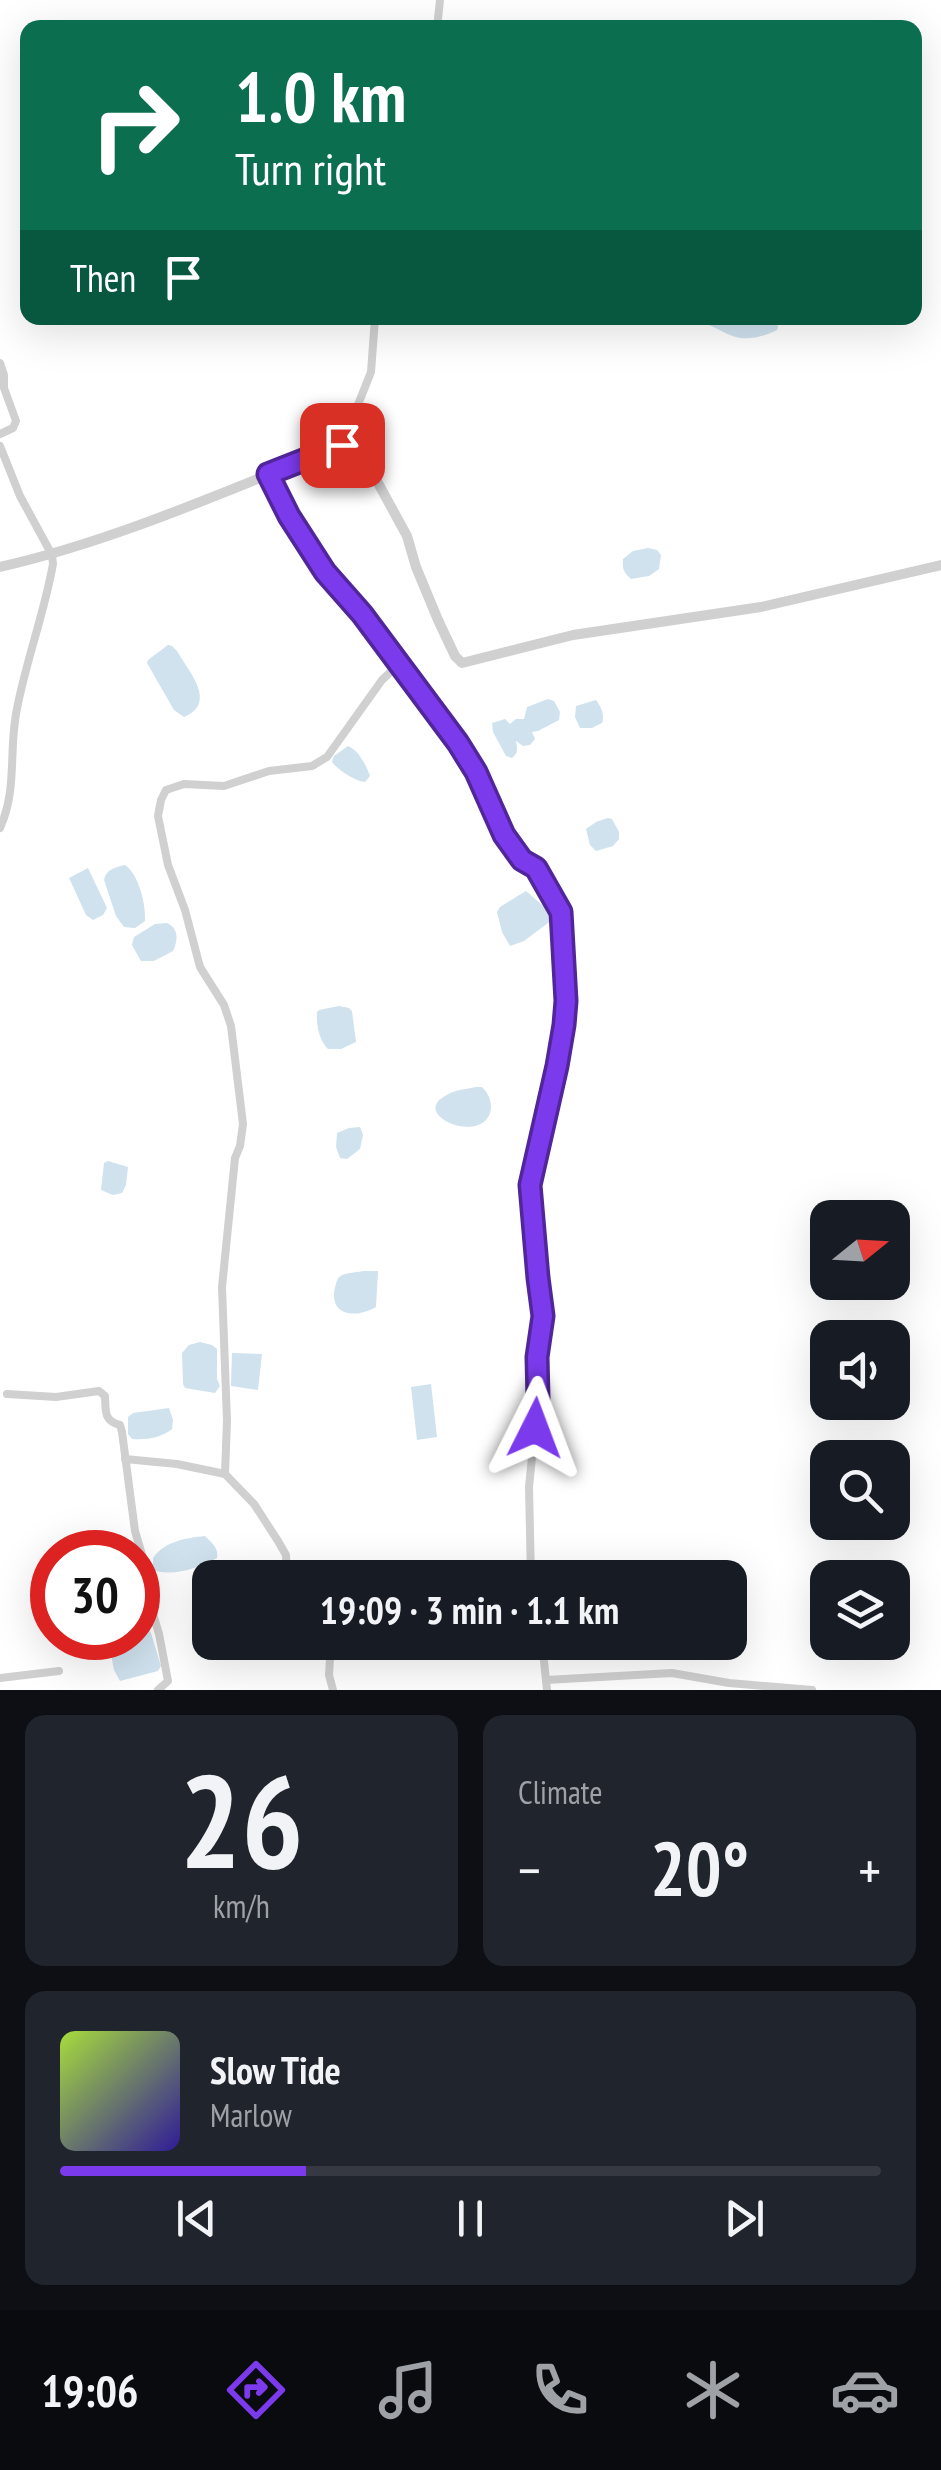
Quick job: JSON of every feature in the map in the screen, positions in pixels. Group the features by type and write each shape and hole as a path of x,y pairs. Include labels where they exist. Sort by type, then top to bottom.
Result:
{"street":[{"path":"342,445 370,372 373,325"},
{"path":"0,363 16,421 11,429 0,434"},
{"path":"0,567 52,555 170,514 342,445 356,450 366,460 408,536 438,620 462,663 573,635 761,607 941,565"},
{"path":"0,446 20,496 52,555 53,567 21,685 11,749 13,782 0,828"},
{"path":"268,474 325,572 362,614 458,743 476,772 504,835 522,860 536,868 556,900 562,920 566,1001 562,1037 530,1185 543,1316 529,1487 531,1560"},
{"path":"225,1474 222,1287 235,1158 243,1124 231,1026 224,1005 200,967 186,910 168,866 158,816 160,800 166,790 184,784 224,786 269,771 312,766 334,750 382,680 398,665"},
{"path":"7,1394 56,1397 99,1392 105,1396 106,1418 110,1423 120,1424 135,1530 148,1575 150,1604 168,1681 158,1690"},
{"path":"125,1460 177,1464 225,1474 254,1504 286,1560"},
{"path":"330,1660 333,1690"},
{"path":"544,1660 547,1685 672,1673 812,1690"},
{"path":"0,1678 59,1671"}],"water":[{"path":"706,325 778,327 754,338 730,335"},
{"path":"648,548 661,555 659,569 649,576 631,579 624,570 623,559 633,551"},
{"path":"168,645 188,668 200,696 194,711 184,717 174,710 147,663"},
{"path":"548,699 554,701 560,712 559,720 532,732 535,739 530,745 516,741 516,754 512,758 506,756 492,723 505,719 510,724 524,719 527,707"},
{"path":"596,700 602,711 602,723 580,728 576,706"},
{"path":"348,746 366,767 370,776 365,782 347,775 332,762"},
{"path":"608,818 619,832 619,839 613,846 596,851 586,829"},
{"path":"125,865 138,883 144,906 145,921 135,928 124,927 116,916 104,880 109,871"},
{"path":"88,868 107,908 93,920 86,915 69,878"},
{"path":"526,891 547,909 552,920 524,941 510,946 497,912"},
{"path":"167,923 176,935 173,951 154,961 141,961 132,945 134,937 155,924"},
{"path":"339,1006 352,1011 356,1042 341,1049 328,1049 319,1032 317,1012"},
{"path":"482,1087 490,1099 486,1120 465,1127 443,1119 436,1112 436,1104 445,1096"},
{"path":"360,1127 360,1149 347,1159 340,1158 337,1133"},
{"path":"104,1163 128,1167 122,1193 113,1195 101,1190"},
{"path":"378,1271 376,1307 355,1314 342,1311 334,1293 338,1279"},
{"path":"200,1342 217,1349 220,1386 215,1393 185,1388 183,1384 182,1353 189,1345"},
{"path":"232,1353 262,1354 258,1390 231,1386"},
{"path":"431,1384 437,1437 417,1440 411,1387"},
{"path":"169,1408 173,1420 168,1432 143,1439 132,1439 128,1434 128,1417 133,1413"},
{"path":"205,1536 216,1548 217,1558 192,1560 192,1568 186,1570 160,1571 160,1552 183,1539"},
{"path":"112,1660 159,1660 161,1666 158,1671 120,1681"}],"route":[{"path":"342,445 268,474 325,572 362,614 458,743 476,772 504,835 518,856 536,868 561,912 564,1025 530,1185 543,1316 537,1357 535,1428"}]}
